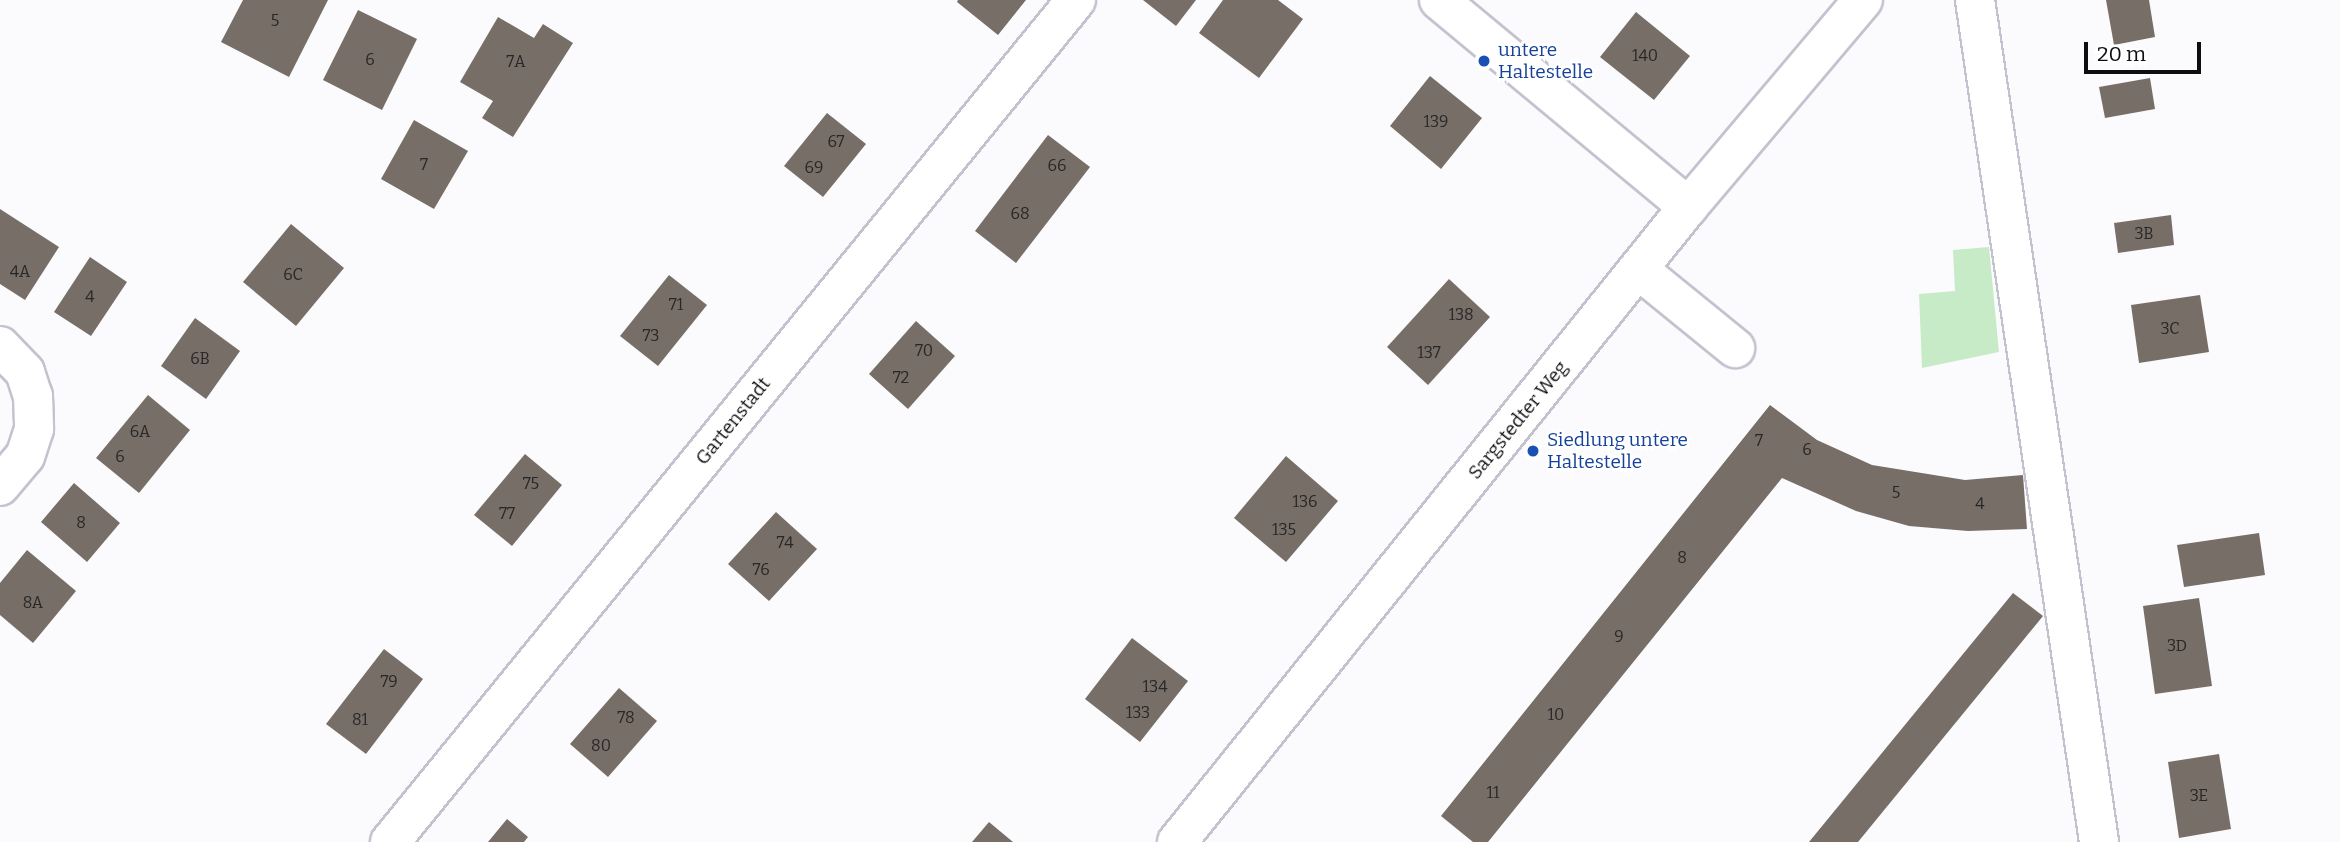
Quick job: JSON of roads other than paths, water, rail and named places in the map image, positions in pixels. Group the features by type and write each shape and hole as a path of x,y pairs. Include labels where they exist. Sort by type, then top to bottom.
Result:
{"street":[{"name":"Gartenstadt","path":"390,842 1076,0"},
{"path":"1439,0 1688,207"},
{"name":"Sargstedter Weg","path":"1177,842 1688,207 1863,0"},
{"path":"1975,0 2099,842"},
{"path":"1639,271 1735,348"},
{"path":"0,346 25,372 33,396 34,429 25,456 0,486"}],"place":[{"name":"untere Haltestelle","path":"1484,61"},
{"name":"Siedlung untere Haltestelle","path":"1533,451"}]}
